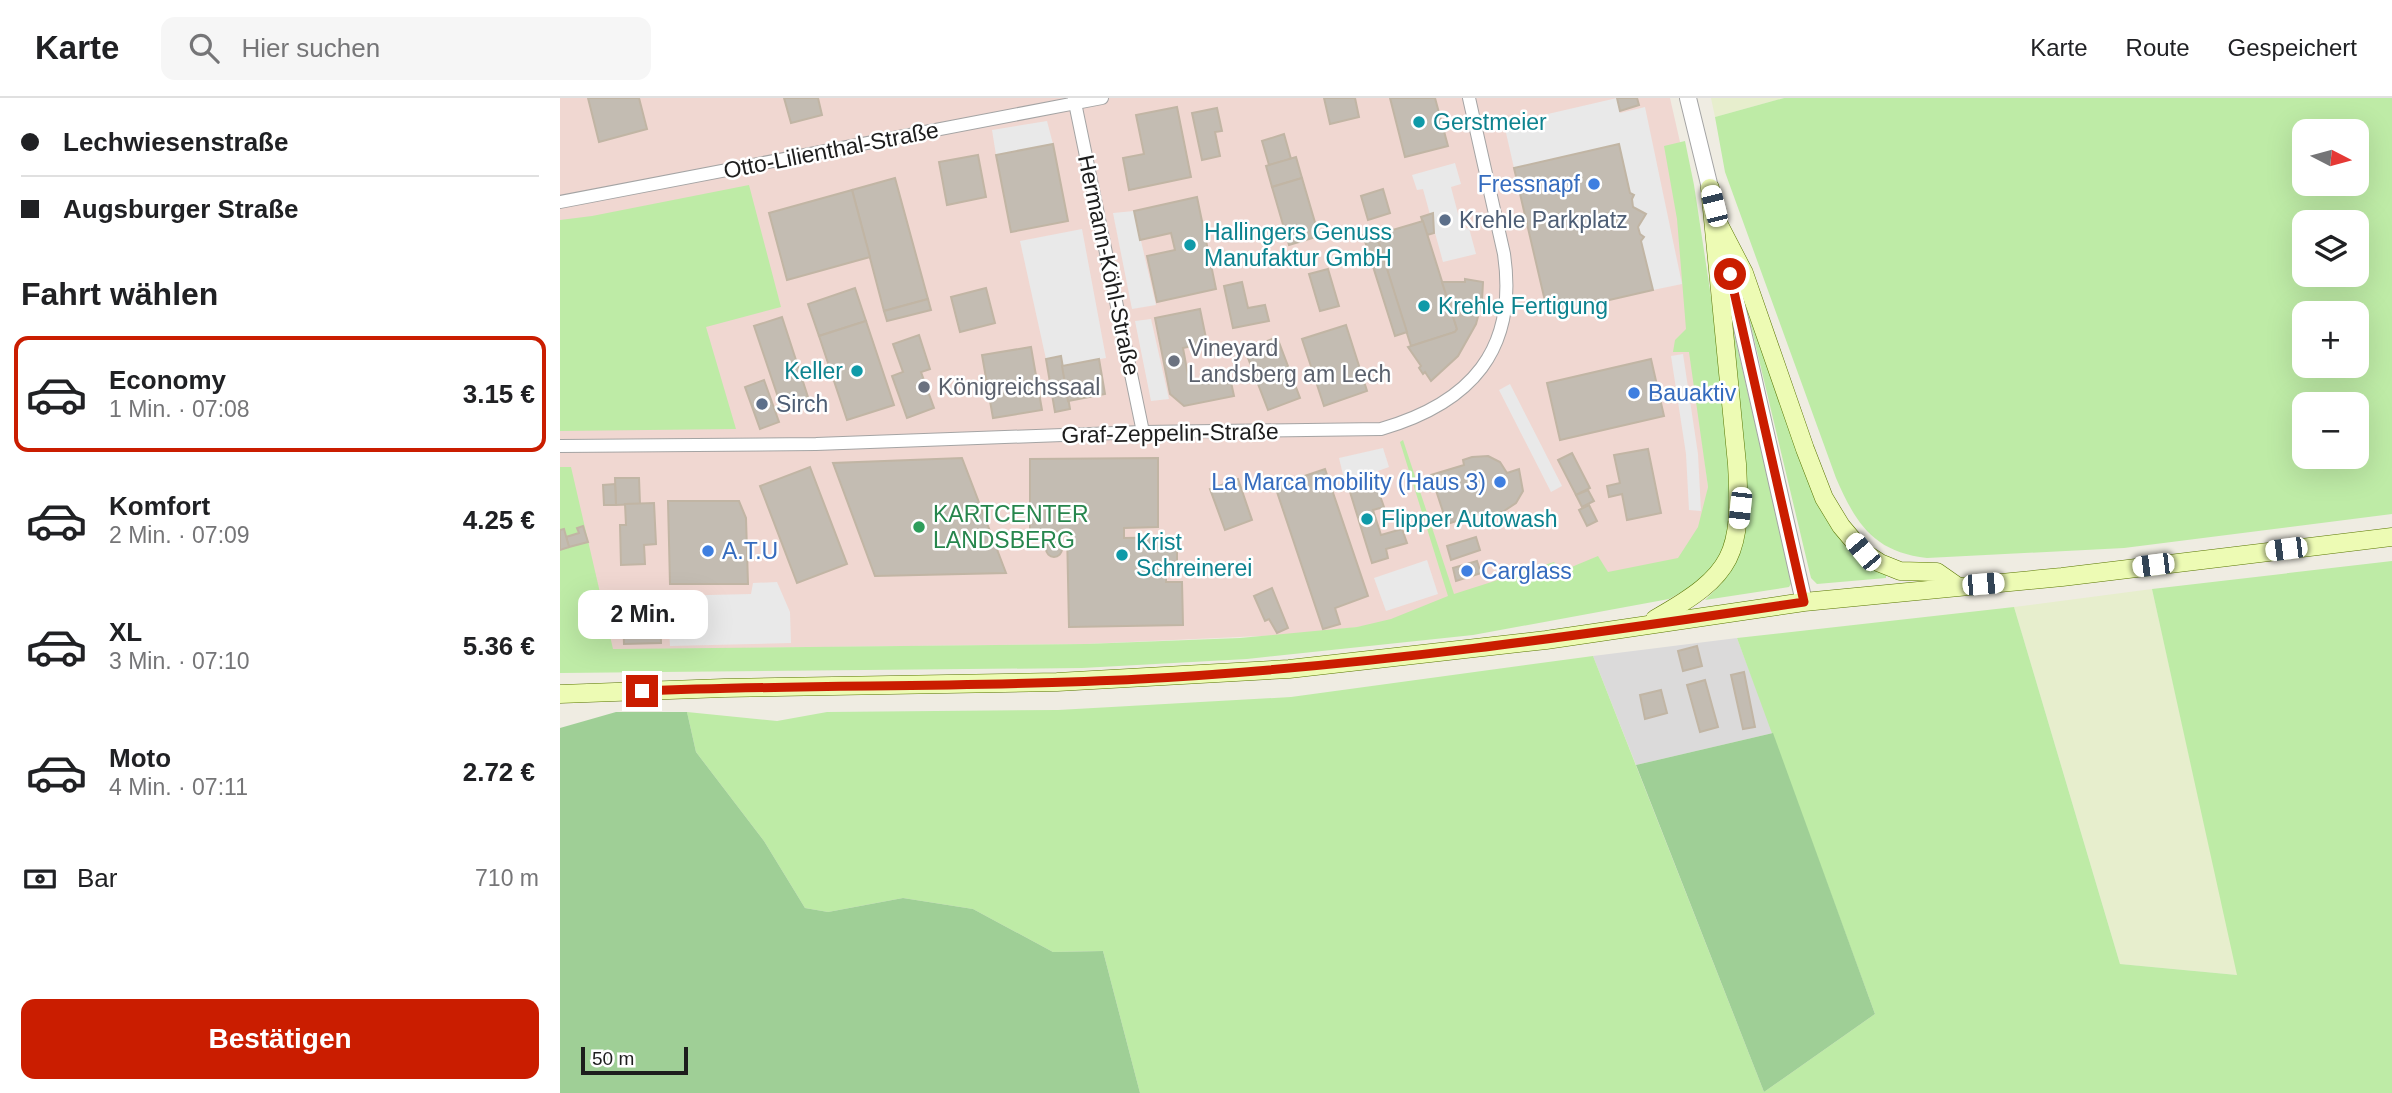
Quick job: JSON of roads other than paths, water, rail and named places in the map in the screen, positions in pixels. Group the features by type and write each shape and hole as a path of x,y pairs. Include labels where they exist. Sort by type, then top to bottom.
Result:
{"main road":[{"path":"1646,624 1700,592 1719,574 1731,553 1737,534 1740,508 1737,464 1710,188"},
{"path":"1719,225 1744,273 1824,498 1841,526 1863,552 1880,563 1900,571 1937,572 1957,586"},
{"path":"560,694 1142,679 1289,669 1546,640 1804,602 2062,577 2392,537"}],"street":[{"name":"Otto-Lilienthal-Straße","path":"560,202 1075,101 1102,98"},
{"name":"Graf-Zeppelin-Straße","path":"560,446 816,444 1143,432 1381,429 1405,422 1444,403 1463,389 1481,369 1499,339 1506,308 1508,280 1504,254 1469,98"},
{"path":"1688,98 1804,602"},
{"name":"Hermann-Köhl-Straße","path":"1075,101 1143,432"}],"place":[{"name":"Gerstmeier","path":"1419,122"},
{"name":"Fressnapf","path":"1594,184"},
{"name":"Krehle Parkplatz","path":"1445,220"},
{"name":"Hallingers Genuss Manufaktur GmbH","path":"1190,245"},
{"name":"Krehle Fertigung","path":"1424,306"},
{"name":"Vineyard Landsberg am Lech","path":"1174,361"},
{"name":"Keller","path":"857,371"},
{"name":"Königreichssaal","path":"924,387"},
{"name":"Bauaktiv","path":"1634,393"},
{"name":"Sirch","path":"762,404"},
{"name":"La Marca mobility (Haus 3)","path":"1500,482"},
{"name":"Flipper Autowash","path":"1367,519"},
{"name":"KARTCENTER LANDSBERG","path":"919,527"},
{"name":"A.T.U","path":"708,551"},
{"name":"Krist Schreinerei","path":"1122,555"},
{"name":"Carglass","path":"1467,571"}]}
